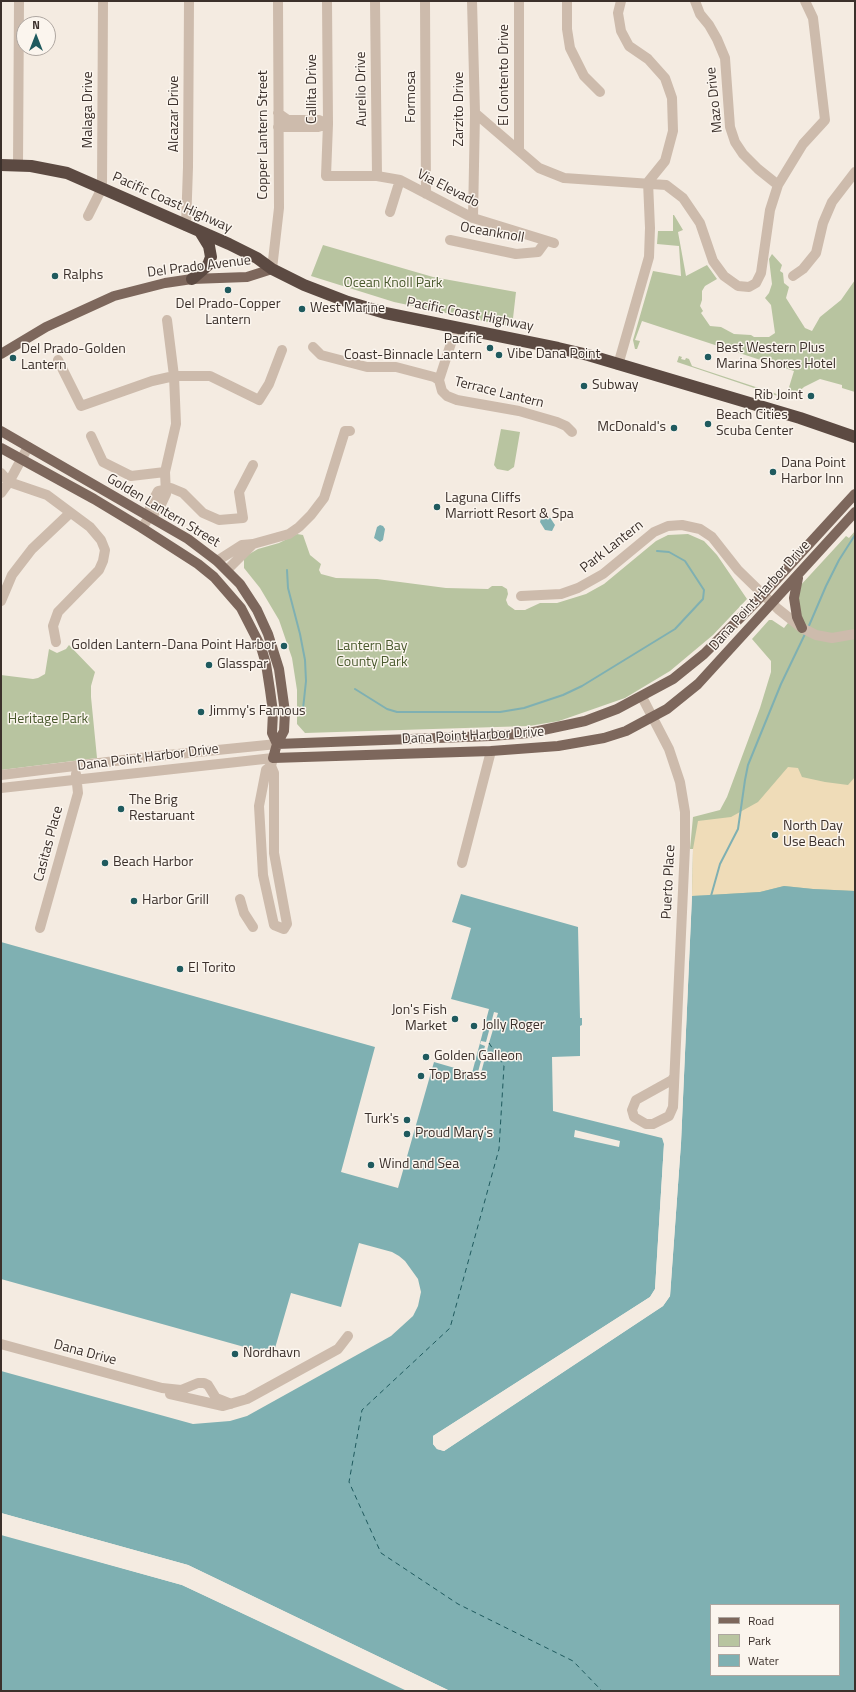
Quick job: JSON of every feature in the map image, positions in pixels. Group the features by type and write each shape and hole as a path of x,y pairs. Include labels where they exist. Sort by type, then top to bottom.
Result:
{"highway":[{"name":"Pacific Coast Highway","path":"1,166 31,166 67,173 257,258 272,269 304,285 348,302 385,313 558,348 792,416 855,437"},
{"path":"192,279 208,265 212,257 209,246 201,233"}],"main road":[{"name":"Del Prado Avenue","path":"1,354 46,327 114,296 158,284 192,279 247,277 272,269"},
{"name":"Golden Lantern Street","path":"1,431 188,540 217,560 240,584 257,610 274,650 279,668 285,712 284,732 272,762"},
{"name":"Golden Lantern Street","path":"1,448 94,499 142,528 198,564 214,577 233,599 249,622 261,647 273,712 272,733 278,744"},
{"name":"Dana Point Harbor Drive","path":"278,744 491,736 529,733 585,721 618,709 673,679 704,654 763,594 855,494"},
{"name":"Dana Point Harbor Drive","path":"272,762 491,751 582,743 626,731 653,717 682,698 698,684 855,512"},
{"path":"799,574 795,587 794,598 797,617 802,628"},
{"path":"233,599 257,610"},
{"path":"491,736 491,751"}],"street":[{"path":"18,165 19,1"},
{"name":"Malaga Drive","path":"88,216 102,188 103,1"},
{"name":"Alcazar Drive","path":"186,226 188,167 189,1"},
{"name":"Copper Lantern Street","path":"272,269 279,208 278,1"},
{"name":"Callita Drive","path":"326,176 328,124 327,1"},
{"name":"Aurelio Drive","path":"375,1 377,176"},
{"name":"Formosa","path":"425,1 426,194"},
{"name":"Zarzito Drive","path":"472,1 475,113 473,218"},
{"name":"El Contento Drive","path":"519,1 520,150"},
{"path":"567,1 567,29 570,48 584,76 600,92"},
{"path":"618,365 649,257 650,228 648,182 665,161 673,131 672,98 665,78 648,59 629,46 621,31 618,13 621,1"},
{"name":"Mazo Drive","path":"695,1 700,14 709,25 717,39 725,58 730,127 735,142 743,154 758,169 778,185"},
{"path":"475,113 520,150 539,168 564,178 648,182 666,185 683,198 700,223 713,261 724,276 738,286 749,287 756,283 761,273 769,216 778,185 803,144 825,120 813,18 805,1"},
{"path":"278,113 288,120 319,120 328,124"},
{"path":"278,127 318,127 328,124"},
{"path":"793,276 803,269 816,253 823,223 832,202 855,172"},
{"name":"Via Elevado","path":"326,176 377,176 400,180 473,218 550,242"},
{"path":"390,212 400,180"},
{"name":"Oceanknoll","path":"450,240 516,254 538,252 550,242"},
{"path":"166,491 166,472 176,424 174,376 167,320"},
{"path":"439,380 456,328"},
{"name":"Terrace Lantern","path":"313,347 321,355 367,368 396,368 414,371 439,380 442,391 447,396 456,400 519,411 556,422 566,426 572,432"},
{"path":"58,360 81,406 152,381 174,376 210,376 259,400 269,384 282,350"},
{"path":"217,560 242,545 253,544 289,534 299,528 324,498 345,431 350,432"},
{"path":"91,436 103,462 131,476 166,472"},
{"path":"1,493 22,460 28,447"},
{"path":"142,528 149,517 150,506 158,491 177,490 183,493 203,512 219,520 243,518 239,492 253,465"},
{"path":"1,473 9,482 47,495 96,533 101,540 104,550 103,561 99,570 58,612 53,626 56,642"},
{"path":"1,601 12,575 32,550 70,513"},
{"name":"Park Lantern","path":"521,596 561,594 578,588 603,574 654,532 668,526 679,524 696,527 709,534 719,544 738,570 772,604 802,628 816,635 832,638 855,634"},
{"path":"227,570 253,544"},
{"name":"Puerto Place","path":"642,696 669,749 676,769 684,798 686,812 686,847 673,1107 669,1116 659,1122 646,1124 634,1117 632,1110 636,1100 665,1084 674,1077"},
{"name":"Dana Point Harbor Drive","path":"1,775 257,745 278,744"},
{"path":"462,863 491,751"},
{"path":"272,762 274,773 274,850 287,924 284,929 274,925 263,876 260,806 266,770 272,762"},
{"name":"Dana Point Harbor Drive","path":"1,788 272,762"},
{"name":"Casitas Place","path":"40,928 78,793 74,766"},
{"path":"262,849 274,850"},
{"path":"240,899 244,913 253,927"},
{"name":"Dana Drive","path":"162,1388 166,1393 216,1405 223,1406 231,1404 247,1399 338,1349 348,1336"},
{"name":"Dana Drive","path":"1,1344 162,1388 181,1390 198,1383 204,1383 208,1385 216,1398 231,1404"}],"green space":[{"path":"673,215 683,230 678,232 686,276 707,265 717,279 705,286 702,291 700,306 703,311 701,313 710,326 721,327 734,334 751,335 754,337 769,337 775,333 771,305 765,298 769,293 772,284 769,259 772,254 782,265 780,271 783,273 784,283 789,287 786,298 805,328 812,331 820,317 841,300 855,280 855,392 842,388 842,385 820,379 804,387 793,397 789,395 787,399 769,393 677,362 679,356 682,357 681,359 689,359 692,366 786,397 794,371 642,321 635,340 640,341 637,349 635,349 633,340 653,271 681,276 679,246 657,244 658,231 673,231"},
{"name":"Ocean Knoll Park","path":"323,245 433,277 516,292 512,327 394,302 311,276"},
{"path":"501,429 520,432 514,467 508,471 497,469 494,465"},
{"path":"855,531 855,891 692,896 693,849 690,849 693,817 720,810 727,797 760,708 771,672 771,661 752,639 769,620 772,620 784,628 798,610 799,587 846,536 849,538"},
{"name":"Lantern Bay County Park","path":"297,534 303,535 310,555 321,564 319,570 321,574 336,578 377,579 446,588 488,589 492,586 502,586 507,589 508,594 506,600 508,605 515,610 525,610 540,603 557,603 586,594 604,584 656,541 668,535 688,534 704,541 717,555 747,599 713,635 670,671 625,698 559,721 529,726 305,733 297,724 297,690 292,658 279,620 260,588 244,568 244,557 258,549 279,543"},
{"name":"Heritage Park","path":"69,645 95,672 91,686 91,697 97,758 1,770 1,675 33,679 38,678 45,674 49,649 57,653 66,649"}],"sand":[{"name":"North Day Use Beach","path":"788,767 798,768 802,777 825,782 848,785 855,777 855,891 784,886 760,892 692,896 693,849 698,821 731,817 758,802"}],"water":[{"path":"542,515 549,516 555,525 552,531 545,530 540,522"},
{"path":"380,525 385,529 383,540 380,542 374,538 377,527"},
{"path":"784,886 855,891 855,1691 450,1691 188,1565 1,1513 1,1371 193,1424 230,1421 247,1416 391,1336 413,1316 418,1306 421,1292 418,1279 405,1261 399,1256 392,1252 359,1243 341,1307 291,1293 273,1355 1,1279 1,942 375,1047 341,1172 398,1188 434,1062 472,1073 489,1009 451,999 471,928 452,922 461,894 578,927 580,1018 582,1018 582,1025 580,1026 580,1056 552,1057 553,1111 662,1138 664,1144 655,1289 650,1297 433,1436 433,1444 437,1449 444,1451 663,1306 670,1296 681,1143 692,896 760,892"},
{"path":"1,1535 182,1585 407,1691 1,1691"}],"pier":[{"path":"692,894 681,1143 670,1296 663,1306 444,1451 437,1449 433,1444 433,1436 650,1297 655,1289 664,1144 663,1136 666,1144 657,1289 651,1298 435,1437 435,1444 438,1448 444,1449 661,1304 668,1295 679,1143 690,896"},
{"path":"494,1012 498,1013 481,1073 478,1072 485,1046 480,1044 481,1041 486,1042"},
{"path":"575,1130 620,1141 619,1147 574,1137"},
{"path":"1,1513 188,1565 450,1691 445,1691 187,1567 1,1516"},
{"path":"2,1533 183,1583 409,1691 182,1585 1,1534"}],"waterway":[{"path":"808,628 839,560 855,535"},
{"path":"355,689 387,709 397,712 500,712 524,708 563,695 582,686 675,629 703,599 704,590 685,561 669,552 657,551"},
{"path":"287,570 288,588 305,660 306,681 303,709"},
{"path":"711,896 720,864 738,829 748,765 781,684 805,634"}],"ferry route":[{"path":"489,1043 504,1066 499,1149 450,1328 362,1410 349,1482 381,1553 458,1604 573,1661 602,1691"}],"place":[{"name":"Ralphs","path":"55,276"},
{"name":"Del Prado-Copper Lantern","path":"228,290"},
{"name":"West Marine","path":"302,309"},
{"name":"Pacific Coast-Binnacle Lantern","path":"490,348"},
{"name":"Vibe Dana Point","path":"499,355"},
{"name":"Best Western Plus Marina Shores Hotel","path":"708,357"},
{"name":"Del Prado-Golden Lantern","path":"13,358"},
{"name":"Subway","path":"584,386"},
{"name":"Rib Joint","path":"811,396"},
{"name":"Beach Cities Scuba Center","path":"708,424"},
{"name":"McDonald's","path":"674,428"},
{"name":"Dana Point Harbor Inn","path":"773,472"},
{"name":"Laguna Cliffs Marriott Resort & Spa","path":"437,507"},
{"name":"Golden Lantern-Dana Point Harbor","path":"284,646"},
{"name":"Glasspar","path":"209,665"},
{"name":"Jimmy's Famous","path":"201,712"},
{"name":"The Brig Restaruant","path":"121,809"},
{"name":"North Day Use Beach","path":"775,835"},
{"name":"Beach Harbor","path":"105,863"},
{"name":"Harbor Grill","path":"134,901"},
{"name":"El Torito","path":"180,969"},
{"name":"Jon's Fish Market","path":"455,1019"},
{"name":"Jolly Roger","path":"474,1026"},
{"name":"Golden Galleon","path":"426,1057"},
{"name":"Top Brass","path":"421,1076"},
{"name":"Turk's","path":"407,1120"},
{"name":"Proud Mary's","path":"407,1134"},
{"name":"Wind and Sea","path":"371,1165"},
{"name":"Nordhavn","path":"235,1354"}]}
